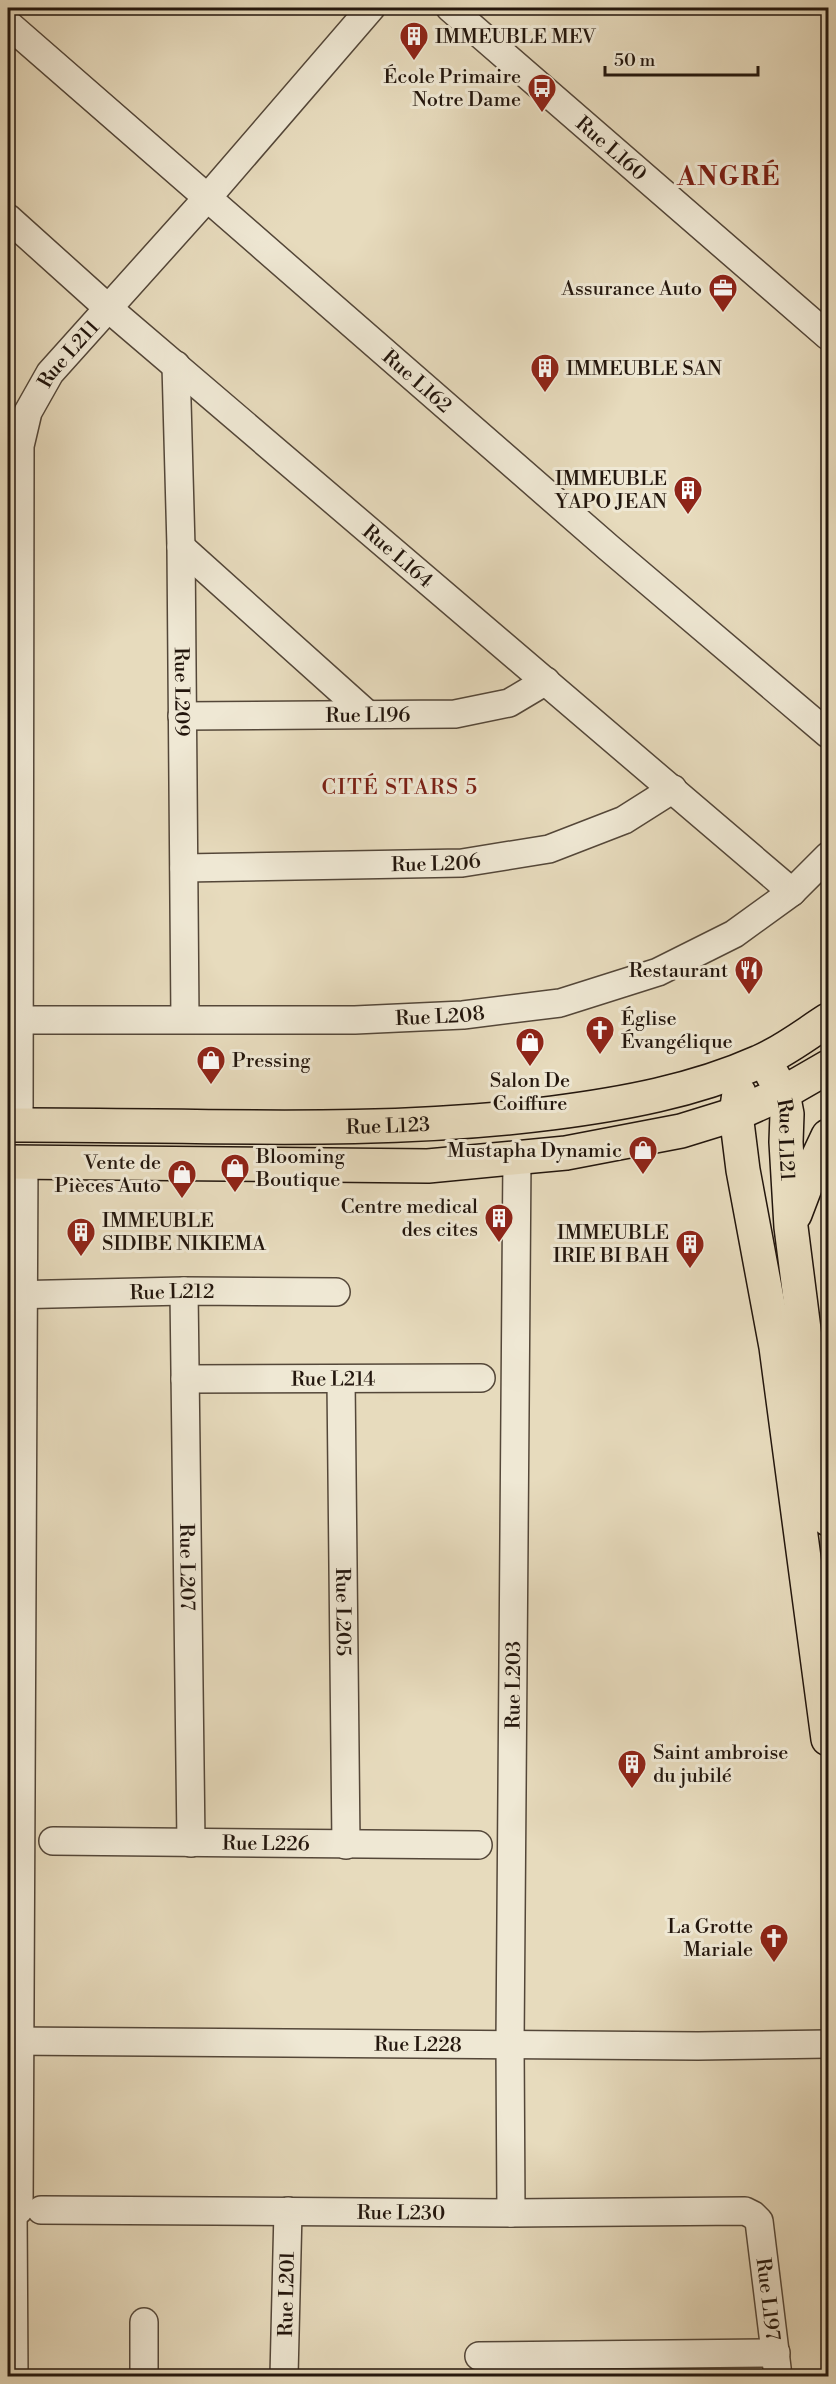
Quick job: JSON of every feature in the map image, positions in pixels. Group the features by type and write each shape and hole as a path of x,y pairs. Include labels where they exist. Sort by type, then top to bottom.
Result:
{"main road":[{"path":"828,1020 760,1062 739,1089 736,1114 776,1347 828,1739"},
{"name":"Rue L121","path":"760,1062 772,1074 783,1093 787,1114 786,1142 791,1227 828,1519"},
{"name":"Rue L123","path":"13,1125 379,1126 489,1121 640,1099 760,1062"},
{"name":"Rue L123","path":"16,1162 428,1166 566,1153 681,1131 736,1114 783,1093 828,1067"},
{"path":"791,1227 801,1195 828,1136"}],"street":[{"name":"Rue L211","path":"13,1125 20,446 28,412 50,373 208,197 371,8"},
{"name":"Rue L160","path":"450,8 828,336"},
{"name":"Rue L162","path":"8,24 609,548 828,734"},
{"name":"Rue L164","path":"8,218 108,308 792,892"},
{"name":"Rue L209","path":"176,365 181,547 185,1018"},
{"path":"181,547 367,714"},
{"name":"Rue L196","path":"182,716 455,714 509,703 546,681"},
{"name":"Rue L206","path":"184,868 462,863 549,849 624,820 673,789"},
{"name":"Rue L208","path":"13,1020 387,1018 463,1015 560,1003 658,972 734,934 792,892 828,856"},
{"name":"Rue L203","path":"511,2213 510,2044 517,1157"},
{"path":"14,2376 24,2210 13,2041 16,1162"},
{"name":"Rue L207","path":"184,1292 191,1843"},
{"name":"Rue L212","path":"15,1294 336,1292"},
{"name":"Rue L214","path":"185,1379 481,1378"},
{"name":"Rue L205","path":"341,1380 346,1845"},
{"name":"Rue L226","path":"53,1841 478,1845"},
{"name":"Rue L228","path":"13,2041 698,2046 828,2044"},
{"name":"Rue L230","path":"24,2210 511,2213 745,2211 759,2221"},
{"name":"Rue L201","path":"284,2376 288,2211"},
{"name":"Rue L197","path":"759,2221 777,2365"},
{"path":"144,2322 144,2376"},
{"path":"479,2356 777,2365"}],"place":[{"name":"IMMEUBLE MEV","path":"414,62"},
{"name":"École Primaire Notre Dame","path":"542,114"},
{"name":"Assurance Auto","path":"723,314"},
{"name":"IMMEUBLE SAN","path":"545,394"},
{"name":"IMMEUBLE YAPO JEAN","path":"688,516"},
{"name":"Restaurant","path":"749,996"},
{"name":"Église Évangélique","path":"600,1056"},
{"name":"Salon De Coiffure","path":"530,1068"},
{"name":"Pressing","path":"211,1086"},
{"name":"Mustapha Dynamic","path":"643,1176"},
{"name":"Blooming Boutique","path":"235,1194"},
{"name":"Vente de Pièces Auto","path":"182,1200"},
{"name":"Centre medical des cites","path":"499,1244"},
{"name":"IMMEUBLE SIDIBE NIKIEMA","path":"81,1258"},
{"name":"IMMEUBLE IRIE BI BAH","path":"690,1270"},
{"name":"Saint ambroise du jubilé","path":"632,1790"},
{"name":"La Grotte Mariale","path":"774,1964"}],"district":[{"name":"ANGRÉ","path":"729,176"},
{"name":"CITÉ STARS 5","path":"400,787"}]}
